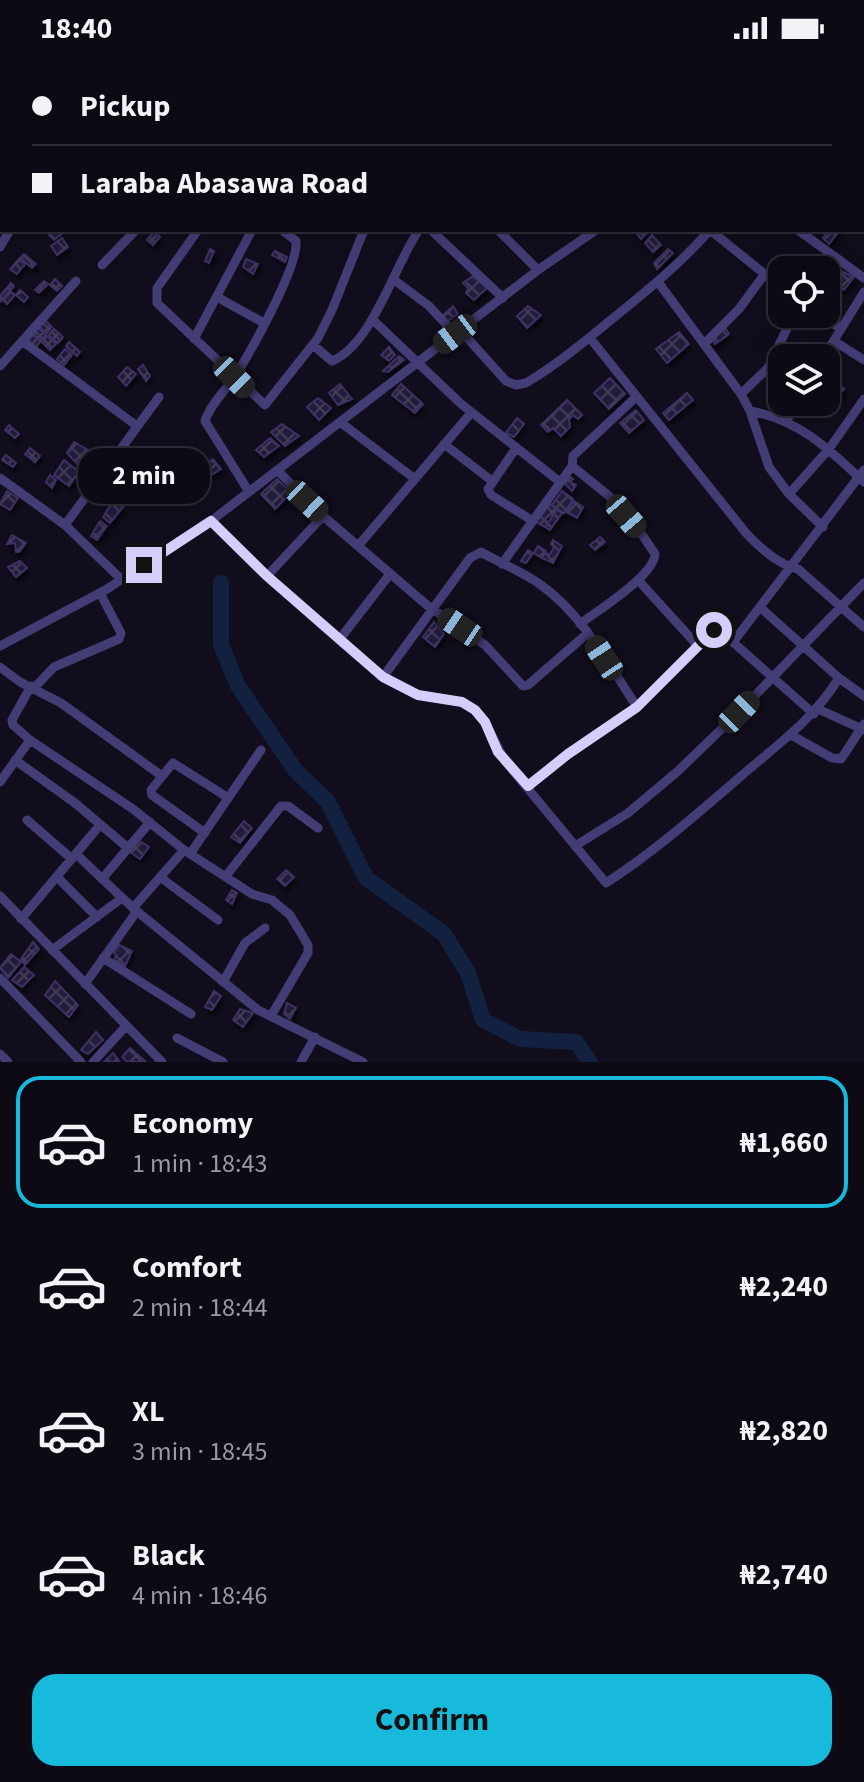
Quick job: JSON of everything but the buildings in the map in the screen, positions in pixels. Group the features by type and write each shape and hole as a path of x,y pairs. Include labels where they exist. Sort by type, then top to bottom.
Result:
{"street":[{"path":"102,265 134,232"},
{"path":"197,232 157,288 157,303 262,405 268,404 313,345 332,310 363,232"},
{"path":"194,339 251,232"},
{"path":"249,492 205,421 264,323 293,262 297,246 285,232"},
{"path":"313,345 329,360 336,361 357,341 418,232"},
{"path":"433,232 503,298"},
{"path":"501,232 538,270"},
{"path":"0,646 122,580 211,521 538,270 593,232"},
{"path":"393,279 458,332 506,381 516,385 526,383 590,338 683,261 708,232"},
{"path":"712,232 768,278"},
{"path":"801,232 864,278"},
{"path":"704,344 739,309 764,275"},
{"path":"0,366 76,281"},
{"path":"658,282 741,394 769,467 789,494 823,527"},
{"path":"832,344 864,292"},
{"path":"217,297 264,323"},
{"path":"372,319 471,413 560,482"},
{"path":"741,394 768,368 787,328"},
{"path":"590,338 746,533 765,551 798,569 864,627"},
{"path":"22,341 137,426"},
{"path":"834,341 864,360"},
{"path":"65,525 159,397"},
{"path":"502,564 572,466 573,456 636,397"},
{"path":"789,494 862,406"},
{"path":"734,641 862,476 787,420 750,411"},
{"path":"358,546 471,413"},
{"path":"787,420 789,416"},
{"path":"340,422 415,479"},
{"path":"444,444 492,481"},
{"path":"516,448 488,489 491,495 533,521"},
{"path":"572,466 609,496 655,554 652,566 638,580 580,624"},
{"path":"277,470 323,516 390,574 485,645 525,686 588,633"},
{"path":"0,478 65,525 122,580"},
{"path":"267,576 323,516"},
{"path":"211,521 267,576 383,677 418,695 462,702 475,710 485,722 498,752 602,880 608,882 663,843 791,735 816,711 839,678"},
{"path":"383,677 474,553 481,552 538,582 588,633 637,707"},
{"path":"339,640 390,574"},
{"path":"638,580 698,646"},
{"path":"575,846 628,813 661,786 773,678 864,583"},
{"path":"100,593 121,633 119,639 54,667 32,687 12,720 13,725 30,740 150,822 187,852 252,894 272,900 290,915 308,945 305,959 271,1016"},
{"path":"761,608 839,678 864,696"},
{"path":"528,786 568,754 637,707 717,628 816,711 863,728 841,759 832,758 791,735"},
{"path":"0,667 20,682 61,703 162,776"},
{"path":"0,782 30,740"},
{"path":"85,984 160,877 205,833 261,750"},
{"path":"15,760 128,848"},
{"path":"205,833 152,795 151,790 171,764 176,764 227,797"},
{"path":"226,876 281,806 288,806 318,828"},
{"path":"27,820 223,982 271,1016 363,1062"},
{"path":"102,879 150,822"},
{"path":"21,919 100,825"},
{"path":"57,877 97,917"},
{"path":"160,877 218,920"},
{"path":"0,896 162,1062"},
{"path":"52,950 122,898"},
{"path":"223,982 245,943 265,928"},
{"path":"103,958 191,1014"},
{"path":"0,978 81,1062"},
{"path":"93,1062 126,1026"},
{"path":"301,1062 315,1037"},
{"path":"177,1038 223,1062"},
{"path":"0,1054 8,1062"}],"waterway":[{"path":"221,583 221,645 238,686 295,770 328,802 366,878 444,934 468,973 483,1020 520,1039 576,1042 590,1062"}],"route":[{"path":"144,565 211,521 267,576 383,677 418,695 431,699 449,698 475,710 485,722 498,752 528,786 568,754 637,707 714,630"}]}
